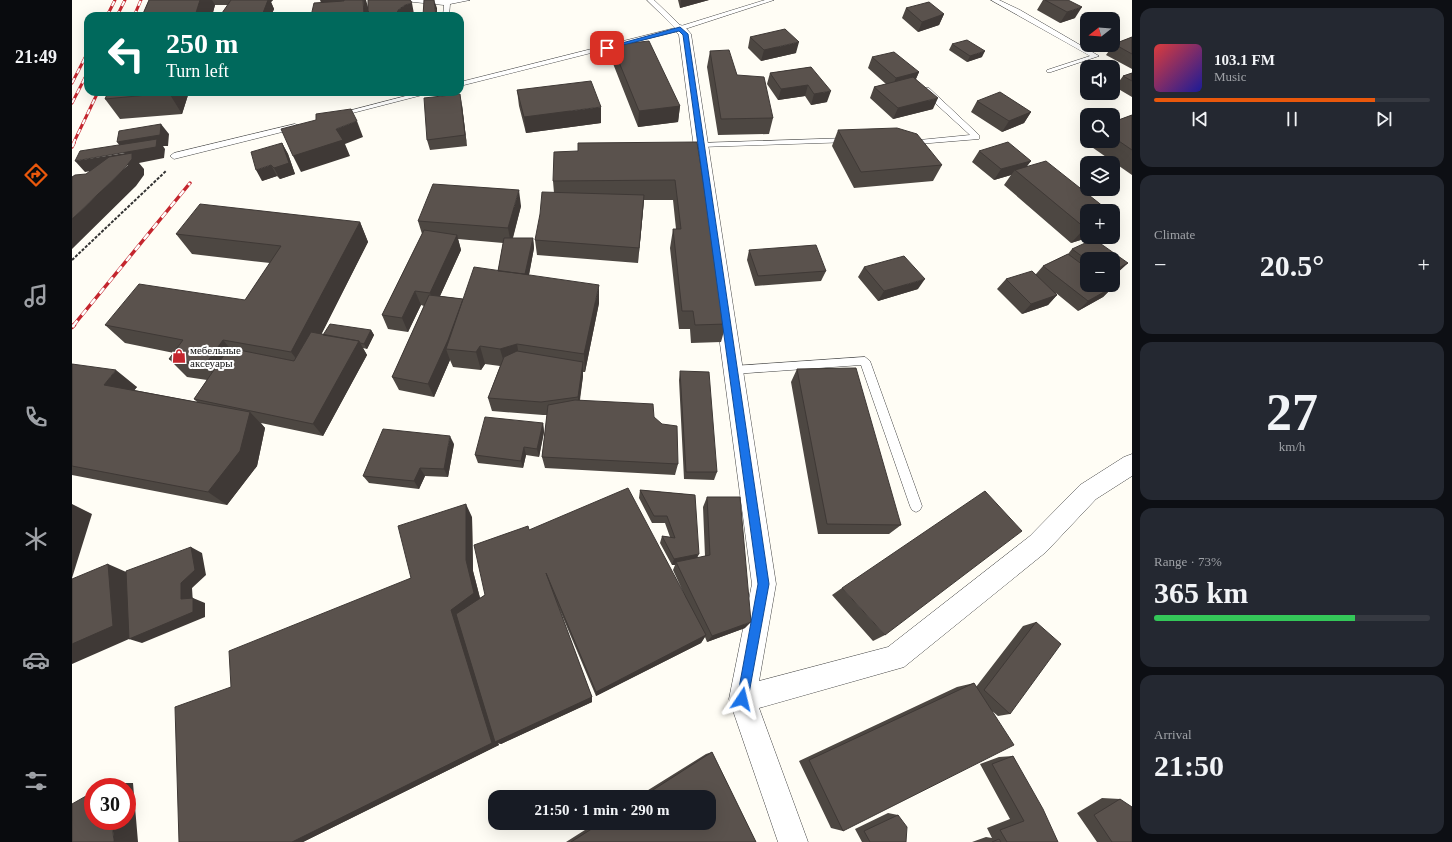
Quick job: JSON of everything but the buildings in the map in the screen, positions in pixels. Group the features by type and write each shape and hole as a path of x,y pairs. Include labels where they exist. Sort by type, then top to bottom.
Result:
{"street":[{"path":"680,29 686,34 700,145 764,584 742,699 793,842"},
{"path":"742,699 895,658 1038,544 1088,492 1132,464"}],"lane":[{"path":"413,0 447,3 467,0"},
{"path":"650,0 680,29"},
{"path":"464,83 680,29 771,0"},
{"path":"994,0 1018,11 1096,56 1049,71"},
{"path":"446,12 447,3"},
{"path":"898,142 912,143 976,137 923,87"},
{"path":"329,117 414,96"},
{"path":"174,156 306,123"},
{"path":"700,145 854,140"},
{"path":"734,370 865,361 916,506"}],"path":[{"path":"72,260 168,168 174,156"}],"railway":[{"path":"109,12 115,0"},
{"path":"119,12 125,0"},
{"path":"136,12 141,0"},
{"path":"72,83 84,60"},
{"path":"72,103 84,80"},
{"path":"73,144 96,96"},
{"path":"72,147 74,143"},
{"path":"73,326 190,183"}],"place":[{"name":"мебельные аксеуары","path":"179,356"}],"route":[{"path":"607,48 680,29 686,34 700,145 764,584 742,699"}]}
